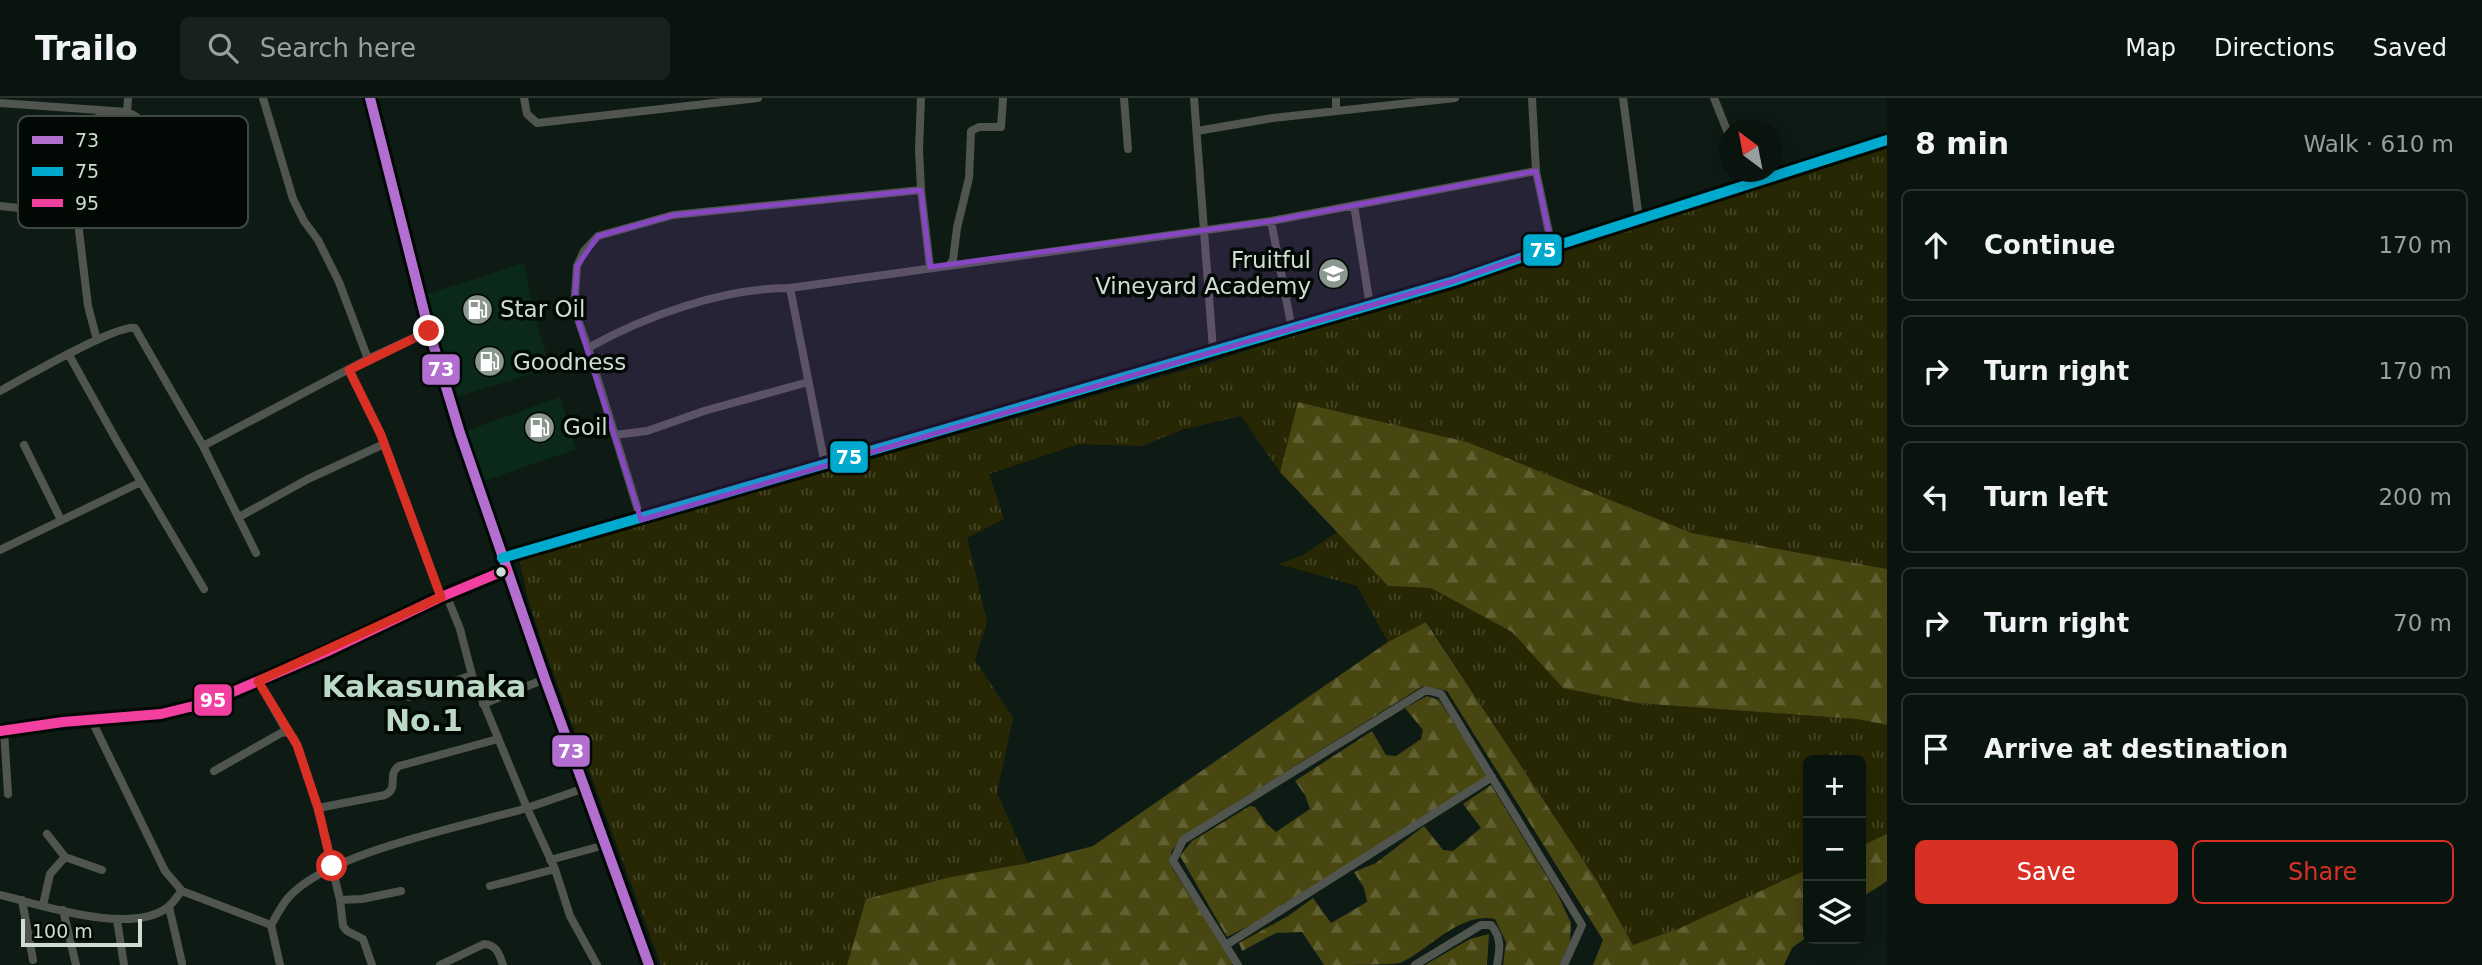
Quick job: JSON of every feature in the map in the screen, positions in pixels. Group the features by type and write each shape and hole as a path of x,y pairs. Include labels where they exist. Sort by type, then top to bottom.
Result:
{"highway":[{"path":"370,98 429,331 460,433 646,964"}],"street":[{"path":"128,98 128,112"},
{"path":"263,98 293,199 339,282 368,359"},
{"path":"524,98 527,114 537,123 758,98"},
{"path":"921,98 921,190 930,267"},
{"path":"950,264 969,178 971,131 979,127 1001,127 1003,98"},
{"path":"1124,98 1128,149"},
{"path":"1194,98 1213,349"},
{"path":"1336,98 1336,110"},
{"path":"1197,131 1273,118 1455,98"},
{"path":"1532,98 1536,171 1552,247"},
{"path":"1623,98 1639,219"},
{"path":"1714,98 1722,119"},
{"path":"0,103 128,112 137,116"},
{"path":"99,116 100,111"},
{"path":"8,794 2,730 161,714 209,701 444,596 504,564 641,520 1213,349 1292,329 1454,281 1887,140"},
{"path":"588,348 622,328 682,307 746,292 1271,220 1536,171"},
{"path":"641,520 574,308 577,265 584,251 598,236 673,215 921,190"},
{"path":"1354,205 1370,306"},
{"path":"0,206 18,208"},
{"path":"1271,220 1292,329"},
{"path":"79,228 88,306 97,340"},
{"path":"790,288 825,465"},
{"path":"0,391 97,340 125,328 135,328 203,446 256,553"},
{"path":"203,446 368,359 429,331"},
{"path":"69,355 204,589"},
{"path":"349,370 384,444 444,596 460,629 471,675 555,869 570,916 597,965"},
{"path":"615,435 647,431 704,411 807,382"},
{"path":"239,517 308,479 384,444"},
{"path":"24,445 61,520"},
{"path":"0,550 141,482"},
{"path":"409,697 471,675"},
{"path":"483,704 545,679"},
{"path":"258,681 297,745 318,808 340,900 343,926 346,931 363,939 372,965"},
{"path":"1238,965 1173,861 1183,840 1426,690 1441,694 1582,925 1564,965"},
{"path":"91,719 152,847 165,871 182,891 271,925"},
{"path":"214,771 287,732"},
{"path":"318,808 385,795 392,792 392,776 394,769 399,766 498,739"},
{"path":"1226,945 1492,777"},
{"path":"279,965 271,925 287,899 299,887 332,866 585,788"},
{"path":"47,834 65,857 102,870"},
{"path":"550,860 605,845"},
{"path":"43,905 50,874 65,857"},
{"path":"489,886 555,869"},
{"path":"0,895 117,920 142,919 169,907 182,891"},
{"path":"340,900 362,899 401,891"},
{"path":"22,900 33,960"},
{"path":"169,907 182,963"},
{"path":"63,910 76,965"},
{"path":"117,920 124,965"},
{"path":"1415,965 1480,925 1491,925 1497,931 1501,943 1497,965"},
{"path":"440,965 484,944 497,949 503,965"}],"highlighted area":[{"path":"1536,171 1552,247 1454,281 641,520 574,308 577,266 598,236 673,215 921,190 930,267 1271,221"}],"shaded area":[{"path":"524,263 535,319 551,368 456,397 440,350 427,294"},
{"path":"560,397 576,449 484,481 466,431"}],"green space":[{"path":"1887,137 1887,569 1692,533 1467,442 1298,402 1280,472 1241,416 1184,429 1142,446 1079,444 989,474 1004,519 967,538 987,622 975,660 1013,718 997,793 1028,863 946,878 866,899 847,965 661,965 543,645 519,559 1206,364 1752,182 1782,182 1782,172"},
{"path":"1298,402 1467,442 1692,533 1887,569 1887,725 1857,719 1637,703 1563,688 1512,632 1431,588 1388,586 1280,472"},
{"path":"1337,532 1388,586 1431,588 1512,632 1563,688 1637,703 1857,719 1887,725 1887,834 1866,844 1866,755 1803,755 1803,871 1680,928 1633,945 1597,881 1427,622 1388,642 1357,586 1279,564 1303,555"},
{"path":"1426,622 1597,881 1633,945 1680,928 1803,871 1803,940 1792,948 1784,965 1593,965 1603,940 1447,691 1423,686 1183,836 1171,852 1172,868 1234,963 1231,965 847,965 866,899 946,878 1028,863 1093,846 1388,642"},
{"path":"1427,696 1439,700 1487,774 1485,779 1254,923 1227,937 1180,856 1192,841 1250,806 1255,807 1276,832 1310,809 1305,795 1295,781 1372,731 1386,755 1396,756 1421,739 1423,730 1405,708"},
{"path":"1491,785 1557,893 1571,923 1570,942 1560,965 1503,965 1506,942 1495,919 1482,918 1457,926 1400,963 1324,965 1302,932 1276,933 1242,951 1239,943 1288,916 1313,898 1331,923 1367,902 1364,888 1354,872 1376,863 1424,826 1443,850 1453,851 1481,828 1463,804"},
{"path":"1887,834 1887,881 1866,895 1866,881 1866,844"},
{"path":"1489,934 1487,965 1425,965 1470,939"}],"transit line":[{"name":"73","path":"370,98 429,331 460,433 545,679 649,965"},
{"name":"75","path":"502,558 1454,281 1887,140"},
{"name":"95","path":"0,731 63,722 161,714 198,705 326,652 441,597 506,570"}],"place":[{"name":"Fruitful Vineyard Academy","path":"1334,273"},
{"name":"Star Oil","path":"477,309"},
{"name":"Goodness","path":"490,362"},
{"name":"Goil","path":"540,427"}],"district":[{"name":"Kakasunaka No.1","path":"424,704"}],"route":[{"path":"332,866 318,808 297,745 258,681 441,597 381,435 349,370 429,331"}]}
